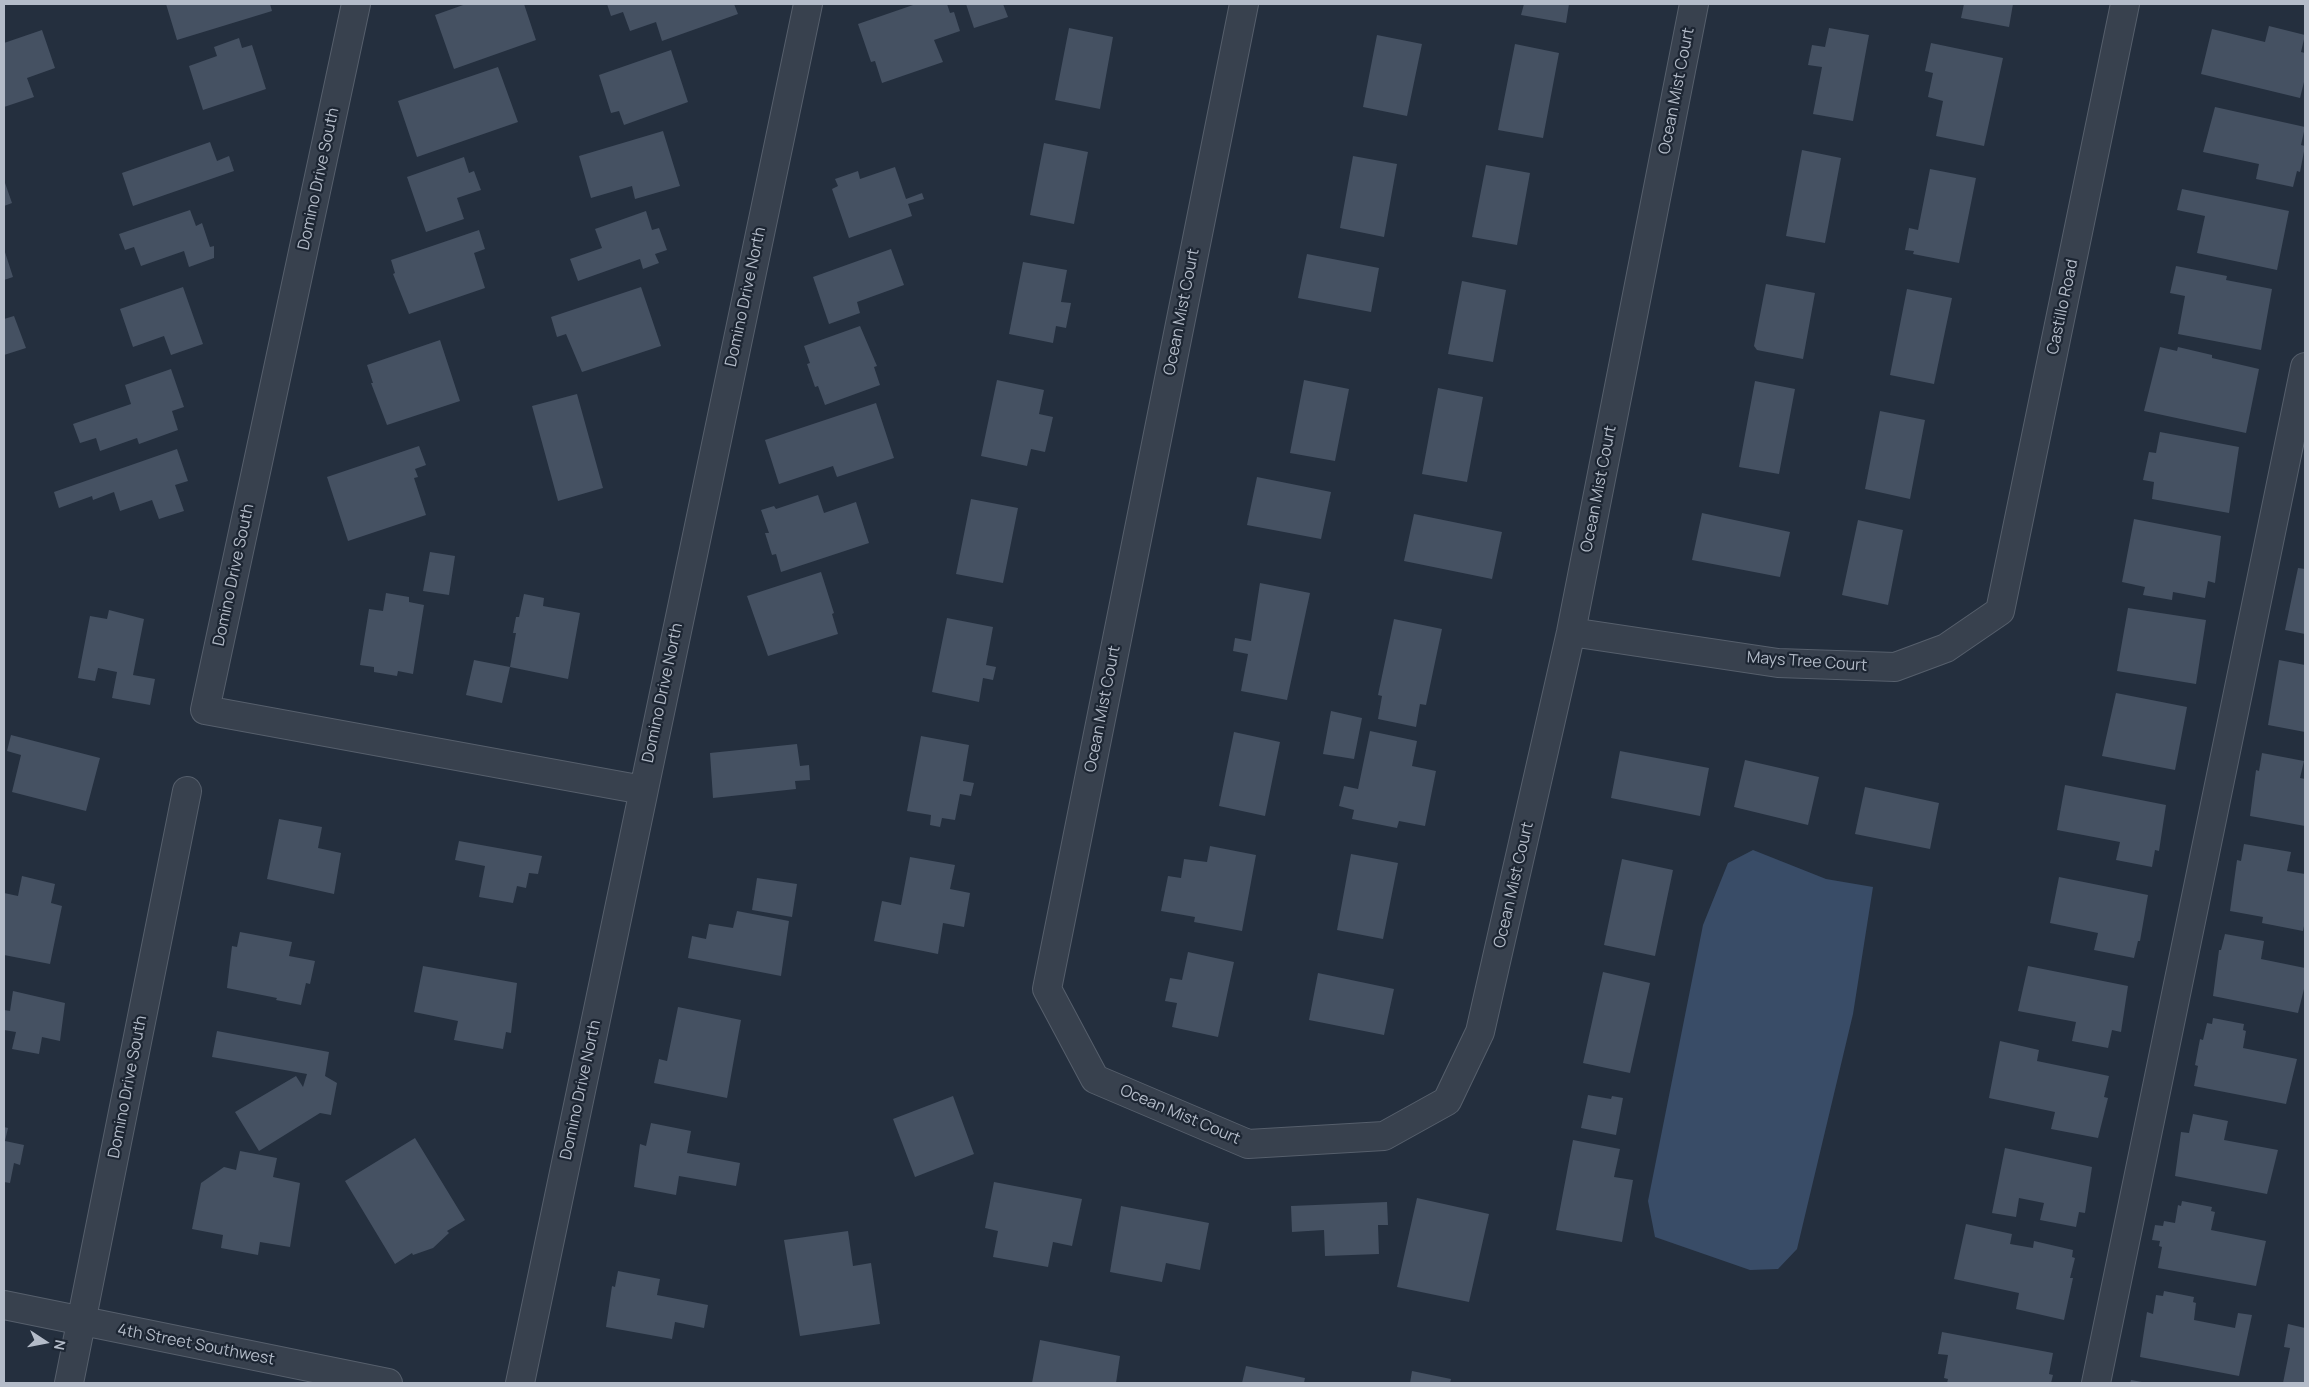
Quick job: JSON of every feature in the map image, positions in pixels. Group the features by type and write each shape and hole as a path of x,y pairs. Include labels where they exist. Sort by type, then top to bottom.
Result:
{"street":[{"name":"Domino Drive South","path":"356,4 205,710 643,790"},
{"name":"Domino Drive North","path":"520,1383 808,4"},
{"name":"Ocean Mist Court","path":"1244,4 1047,989 1095,1079 1248,1144 1384,1136 1447,1101 1480,1032 1572,632 1694,4"},
{"name":"Castillo Road","path":"2000,611 2125,4"},
{"path":"2096,1383 2305,367"},
{"name":"Mays Tree Court","path":"1572,632 1778,663 1895,667 1946,648 2000,611"},
{"name":"Domino Drive South","path":"69,1383 186,791"},
{"name":"4th Street Southwest","path":"4,1306 388,1383"}],"water":[{"path":"1753,850 1826,879 1873,887 1853,1014 1797,1249 1778,1269 1750,1270 1655,1237 1648,1201 1703,925 1728,863"}],"building":[{"path":"166,4 270,4 272,11 177,40"},
{"path":"466,4 524,4 536,40 454,69 435,15"},
{"path":"607,4 734,4 738,14 662,41 656,22 630,31 623,12 611,16"},
{"path":"916,4 947,4 950,13 954,12 960,31 934,40 943,62 882,83 875,61 871,62 858,24"},
{"path":"966,4 1003,4 1008,17 974,28"},
{"path":"1524,4 1569,4 1566,23 1521,15"},
{"path":"1964,4 2013,4 2009,27 1961,18"},
{"path":"2269,26 2305,35 2301,52 2305,53 2305,78 2300,98 2201,74 2212,29 2265,42"},
{"path":"1069,28 1113,37 1100,109 1055,100"},
{"path":"1829,28 1869,35 1853,121 1813,114 1822,67 1808,65 1812,45 1825,47"},
{"path":"42,30 55,68 27,78 34,97 4,107 4,43"},
{"path":"1377,35 1422,44 1407,116 1363,107"},
{"path":"239,38 242,48 252,45 266,89 203,110 189,66 217,56 214,47"},
{"path":"1931,43 2003,58 1984,146 1936,136 1943,101 1928,97 1933,73 1925,71"},
{"path":"1515,44 1559,53 1543,138 1498,130"},
{"path":"671,50 688,102 624,125 619,111 611,113 599,75"},
{"path":"498,67 518,122 417,157 398,101"},
{"path":"2215,107 2305,127 2301,145 2305,146 2300,172 2297,171 2293,187 2256,179 2259,164 2203,152"},
{"path":"663,131 680,186 635,199 632,186 591,198 579,156"},
{"path":"210,142 217,161 229,156 234,171 133,206 122,173"},
{"path":"1044,143 1088,152 1074,224 1030,215"},
{"path":"1802,150 1841,158 1825,243 1786,236"},
{"path":"1353,156 1397,164 1384,237 1340,228"},
{"path":"464,157 469,173 474,171 481,190 457,198 464,219 426,232 407,177"},
{"path":"1486,165 1530,173 1517,245 1472,237"},
{"path":"895,167 906,199 922,193 924,199 908,204 912,216 849,238 832,189 838,186 835,179 858,171 860,179"},
{"path":"1930,169 1976,178 1959,263 1913,254 1914,251 1905,250 1909,228 1918,230"},
{"path":"4,180 12,203 4,206"},
{"path":"2182,189 2289,211 2277,270 2197,253 2205,216 2177,210"},
{"path":"190,210 196,226 202,223 210,247 214,246 214,258 189,267 184,251 141,266 134,247 125,250 119,234"},
{"path":"646,211 652,230 659,228 667,250 655,254 659,263 643,269 640,259 578,281 570,259 602,248 595,229"},
{"path":"479,230 485,249 474,253 485,288 409,314 393,274 395,273 391,260"},
{"path":"4,249 13,277 4,280"},
{"path":"891,249 904,285 857,302 860,313 829,324 813,277"},
{"path":"1307,254 1379,268 1371,312 1298,298"},
{"path":"1023,262 1067,270 1061,302 1071,303 1066,328 1056,326 1053,343 1009,334"},
{"path":"2176,266 2227,276 2226,280 2272,289 2261,350 2178,334 2185,296 2170,293"},
{"path":"1462,281 1506,290 1493,362 1448,354"},
{"path":"1766,284 1815,293 1803,359 1757,350 1754,346"},
{"path":"183,287 203,344 171,355 164,336 133,347 120,309"},
{"path":"641,287 661,346 582,372 566,334 557,337 551,317"},
{"path":"1907,289 1952,298 1934,384 1890,375"},
{"path":"14,316 26,348 4,355 4,319"},
{"path":"860,326 877,366 874,367 880,385 825,405 818,386 815,387 807,364 810,363 804,346"},
{"path":"440,340 460,401 387,425 371,383 373,383 367,365"},
{"path":"2160,347 2177,351 2178,347 2212,355 2212,358 2259,369 2246,433 2144,411"},
{"path":"171,369 184,407 172,411 178,430 139,444 137,438 100,451 96,438 80,443 73,424 131,404 125,385"},
{"path":"997,380 1044,390 1039,414 1053,417 1045,452 1031,449 1027,466 981,456"},
{"path":"1304,380 1349,389 1335,461 1290,453"},
{"path":"1755,381 1795,389 1779,474 1739,467"},
{"path":"1438,388 1483,397 1467,482 1422,474"},
{"path":"577,394 603,488 558,501 532,406"},
{"path":"876,403 894,458 837,477 833,466 779,484 765,440"},
{"path":"1880,411 1925,420 1910,499 1865,489"},
{"path":"2160,432 2239,447 2229,513 2152,499 2154,482 2143,480 2149,452 2156,453"},
{"path":"419,446 426,465 415,469 418,477 414,478 426,515 348,541 327,477"},
{"path":"177,449 188,481 175,485 184,511 159,519 152,500 120,511 114,492 93,500 92,496 59,508 54,492"},
{"path":"1257,477 1331,492 1321,539 1247,525"},
{"path":"818,495 824,513 856,502 869,543 781,572 776,554 772,555 765,533 769,533 761,510 774,506 776,509"},
{"path":"971,499 1018,508 1003,583 956,574"},
{"path":"1702,513 1790,532 1780,577 1692,560"},
{"path":"1414,514 1502,532 1492,579 1404,561"},
{"path":"2134,519 2221,536 2215,583 2208,581 2205,598 2173,592 2172,600 2143,595 2145,587 2122,582"},
{"path":"1858,520 1903,530 1888,605 1842,595"},
{"path":"430,552 455,556 449,595 423,591"},
{"path":"2298,568 2305,569 2305,634 2285,630"},
{"path":"821,572 834,613 832,614 838,634 768,656 747,596"},
{"path":"1260,583 1310,593 1287,700 1241,691 1248,654 1233,651 1235,638 1251,641"},
{"path":"386,593 409,597 409,602 424,605 413,674 398,671 397,676 374,672 374,667 360,665 369,609 383,611"},
{"path":"524,594 544,598 543,606 580,613 568,679 510,667 516,633 513,633 516,617 519,617"},
{"path":"2128,608 2206,620 2196,684 2117,671"},
{"path":"109,610 144,619 133,675 155,679 150,705 112,698 117,672 98,668 95,681 78,678 90,616 107,619"},
{"path":"947,618 993,627 986,665 996,667 993,680 983,678 979,702 932,692"},
{"path":"1394,619 1442,629 1426,705 1420,704 1416,727 1378,719 1382,696 1378,695"},
{"path":"474,660 510,667 502,703 466,695"},
{"path":"2279,660 2305,665 2305,732 2268,725"},
{"path":"2116,693 2187,707 2175,770 2102,756"},
{"path":"1331,711 1362,718 1354,759 1323,754"},
{"path":"1370,731 1417,741 1412,766 1436,771 1425,826 1399,821 1397,828 1352,819 1354,810 1339,806 1344,786 1358,789"},
{"path":"1234,732 1280,742 1265,816 1219,806"},
{"path":"11,735 100,758 86,811 12,792 21,755 7,751"},
{"path":"921,736 969,745 963,781 974,783 971,796 960,794 955,820 942,818 940,827 930,825 931,815 907,811"},
{"path":"797,744 800,766 809,765 810,780 795,781 796,789 713,798 710,753"},
{"path":"1620,751 1709,768 1700,816 1611,798"},
{"path":"2262,753 2304,761 2300,778 2305,779 2305,826 2250,816 2256,770 2259,771"},
{"path":"1745,760 1819,777 1808,825 1734,807"},
{"path":"2065,785 2166,805 2159,851 2155,850 2152,867 2116,860 2120,842 2057,830"},
{"path":"1865,787 1939,803 1930,849 1855,834"},
{"path":"279,819 322,827 318,848 341,853 334,894 267,879"},
{"path":"459,841 542,856 538,874 529,873 526,888 517,886 513,903 479,897 485,866 455,860"},
{"path":"2244,844 2291,852 2287,871 2305,874 2305,921 2303,931 2262,923 2263,917 2230,911 2237,860 2241,861"},
{"path":"1210,846 1256,855 1242,931 1194,922 1195,917 1161,911 1168,876 1181,878 1184,859 1207,862"},
{"path":"1351,854 1398,863 1383,939 1337,930"},
{"path":"910,857 955,865 950,889 970,893 964,927 943,923 938,954 874,941 882,901 901,905"},
{"path":"1622,859 1673,870 1655,956 1604,945"},
{"path":"22,876 55,884 51,903 62,906 50,964 4,955 4,893 18,896"},
{"path":"2059,877 2148,895 2140,941 2138,941 2134,958 2094,950 2098,933 2050,923"},
{"path":"757,878 797,884 792,917 752,910"},
{"path":"737,911 789,921 781,976 688,958 692,936 706,939 709,924 733,928"},
{"path":"240,932 292,942 289,956 315,961 310,984 306,983 301,1005 227,988 232,946 237,947"},
{"path":"2225,934 2264,941 2261,959 2305,968 2305,985 2298,1013 2213,996 2219,950 2221,950"},
{"path":"1188,952 1234,962 1218,1037 1172,1027 1177,1003 1165,1001 1170,978 1182,980"},
{"path":"423,966 517,983 511,1033 506,1032 503,1049 454,1040 458,1021 414,1012"},
{"path":"2028,966 2128,986 2121,1032 2112,1030 2108,1048 2072,1041 2076,1022 2018,1011"},
{"path":"1603,972 1650,983 1630,1073 1583,1063"},
{"path":"1318,973 1394,989 1384,1035 1309,1020"},
{"path":"13,991 65,1003 60,1041 42,1037 39,1054 12,1049 16,1032 4,1030 4,1010 10,1011"},
{"path":"678,1007 741,1020 727,1098 654,1083 659,1059 667,1061"},
{"path":"2213,1018 2244,1024 2243,1030 2246,1031 2243,1048 2297,1059 2286,1104 2194,1086 2198,1066 2195,1065 2200,1039 2203,1040 2207,1023 2212,1024"},
{"path":"217,1031 329,1052 325,1076 337,1083 331,1115 320,1113 259,1151 235,1112 296,1076 303,1087 307,1074 212,1057"},
{"path":"2000,1041 2039,1050 2037,1061 2109,1076 2104,1097 2108,1098 2098,1138 2051,1129 2055,1112 1989,1098"},
{"path":"1588,1095 1611,1099 1612,1096 1623,1098 1616,1135 1581,1128"},
{"path":"953,1096 974,1154 915,1177 893,1119"},
{"path":"2193,1114 2228,1121 2224,1140 2278,1150 2267,1194 2175,1176 2181,1132 2189,1133"},
{"path":"651,1123 691,1131 687,1153 740,1163 736,1186 679,1176 676,1195 634,1187 640,1144 646,1146"},
{"path":"4,1127 8,1128 5,1141 24,1145 20,1165 14,1163 10,1183 4,1182"},
{"path":"415,1138 465,1220 447,1231 449,1233 433,1248 413,1255 412,1253 395,1264 345,1181"},
{"path":"1573,1140 1620,1149 1614,1177 1633,1180 1622,1242 1556,1230"},
{"path":"2005,1148 2092,1167 2085,1213 2079,1212 2076,1227 2040,1220 2044,1203 2019,1198 2016,1217 1992,1213"},
{"path":"240,1151 277,1158 273,1177 300,1183 290,1247 260,1242 258,1255 221,1248 223,1235 192,1229 201,1183 224,1167 236,1170"},
{"path":"994,1182 1082,1199 1072,1246 1053,1242 1048,1267 993,1257 998,1231 985,1228"},
{"path":"1417,1198 1489,1214 1469,1302 1397,1287"},
{"path":"2182,1201 2212,1207 2211,1211 2215,1212 2211,1230 2266,1241 2256,1286 2158,1268 2162,1247 2159,1246 2160,1241 2152,1240 2155,1225 2163,1226 2164,1221 2175,1223 2178,1205 2181,1206"},
{"path":"1387,1202 1388,1225 1378,1225 1379,1254 1325,1256 1324,1230 1292,1232 1291,1206"},
{"path":"1121,1206 1209,1223 1200,1270 1166,1263 1162,1282 1110,1272"},
{"path":"1966,1224 2012,1234 2010,1244 2033,1248 2034,1241 2073,1250 2072,1257 2075,1258 2070,1278 2073,1278 2064,1320 2016,1309 2019,1293 1954,1279"},
{"path":"848,1231 853,1266 871,1263 880,1324 800,1336 784,1240"},
{"path":"618,1271 660,1279 657,1295 708,1305 704,1328 675,1322 672,1339 606,1327 612,1286 615,1287"},
{"path":"2164,1291 2194,1297 2193,1302 2196,1303 2194,1320 2235,1328 2238,1313 2252,1315 2239,1376 2140,1357 2147,1312 2153,1314 2156,1295 2163,1296"},
{"path":"2288,1324 2305,1328 2305,1383 2283,1383 2290,1348 2284,1347"},
{"path":"1942,1332 2053,1353 2049,1374 2053,1375 2051,1383 1947,1383 1948,1379 1944,1378 1948,1355 1938,1354"},
{"path":"1040,1340 1120,1356 1116,1383 1032,1383"},
{"path":"1246,1366 1305,1378 1304,1383 1242,1383"},
{"path":"1412,1371 1451,1379 1450,1383 1410,1383"},
{"path":"2131,1380 2142,1382 2142,1383 2130,1383"}]}
